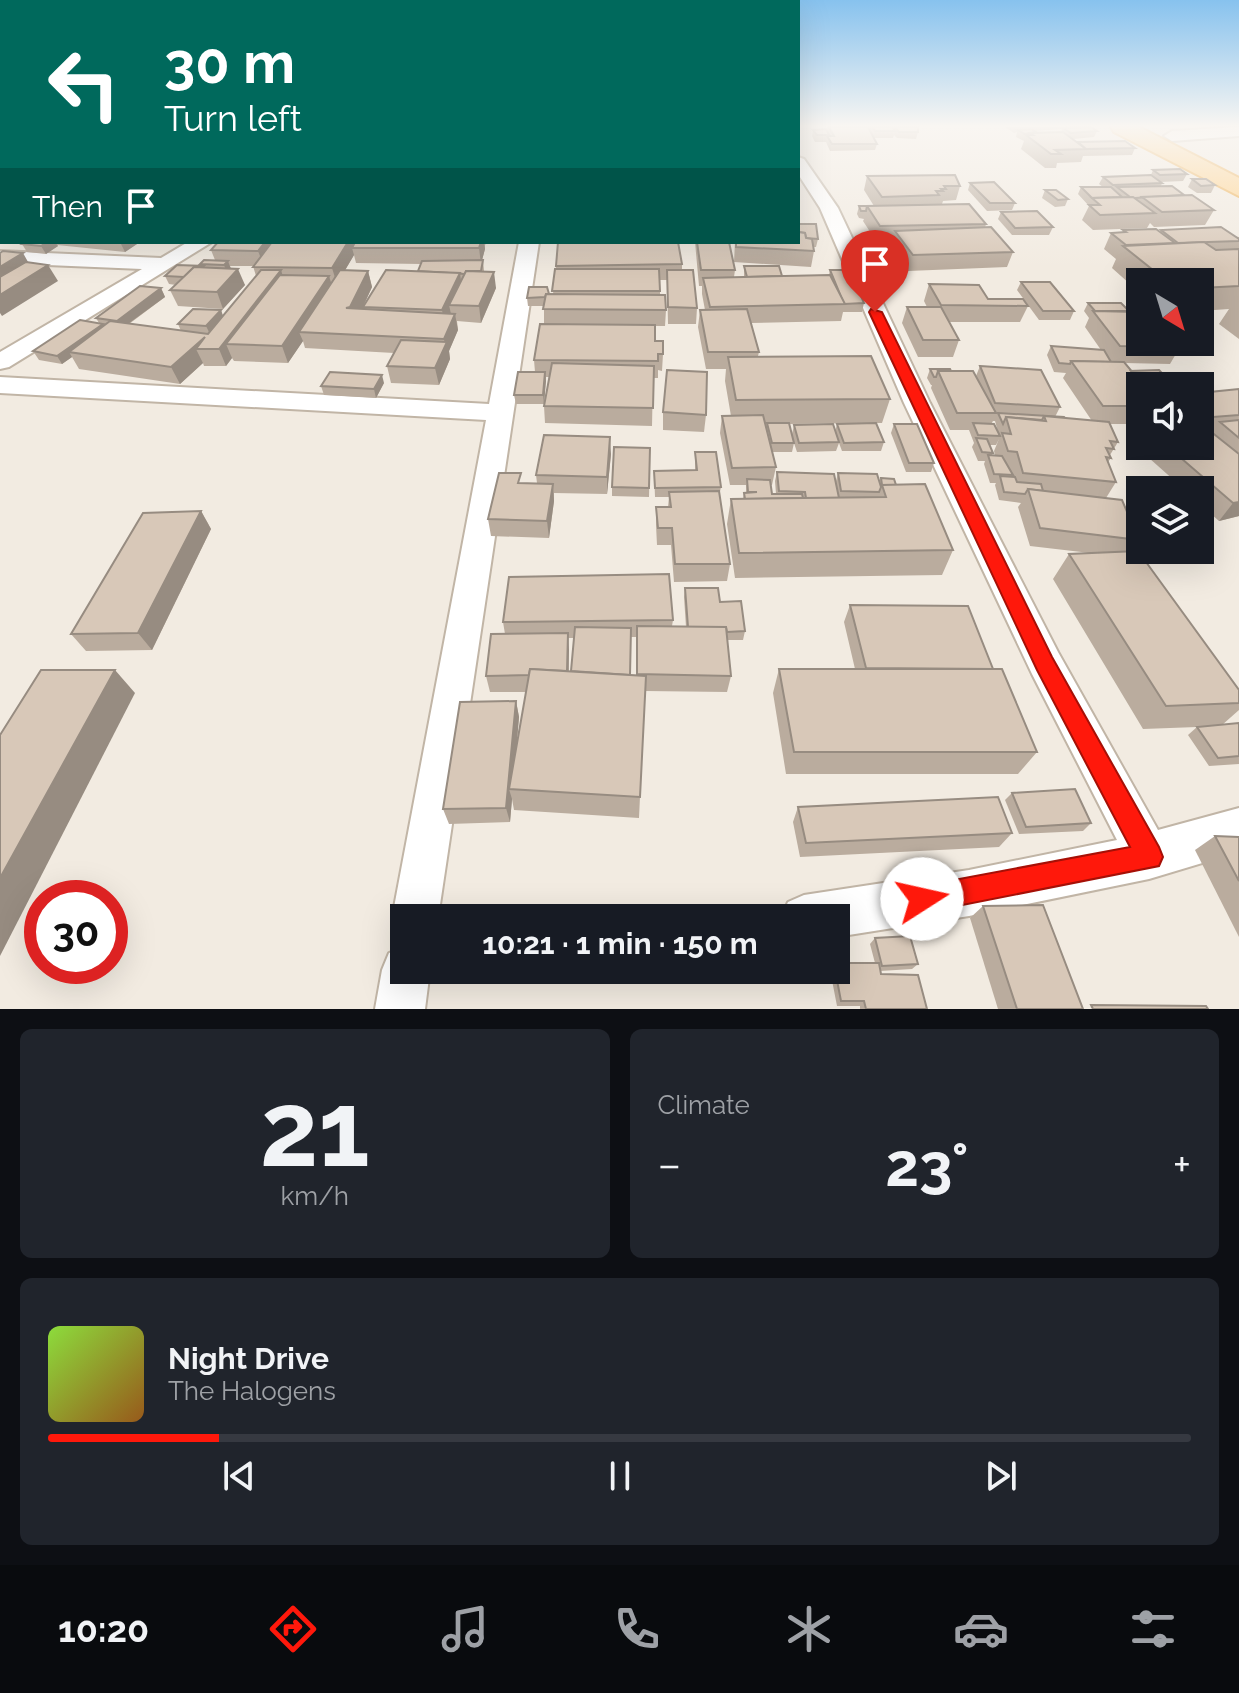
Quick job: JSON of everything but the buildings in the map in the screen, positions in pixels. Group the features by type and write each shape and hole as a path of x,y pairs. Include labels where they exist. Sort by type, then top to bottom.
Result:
{"main road":[{"path":"1212,174 1239,188"}],"street":[{"path":"806,174 829,208 917,403 1038,650 1149,857"},
{"path":"0,362 199,244"},
{"path":"417,904 529,244"},
{"path":"0,257 166,264"},
{"path":"0,385 502,413"},
{"path":"850,912 1149,857 1239,830"},
{"path":"400,1009 404,984"}],"route":[{"path":"875,312 1045,663 1149,857 922,899"}]}
